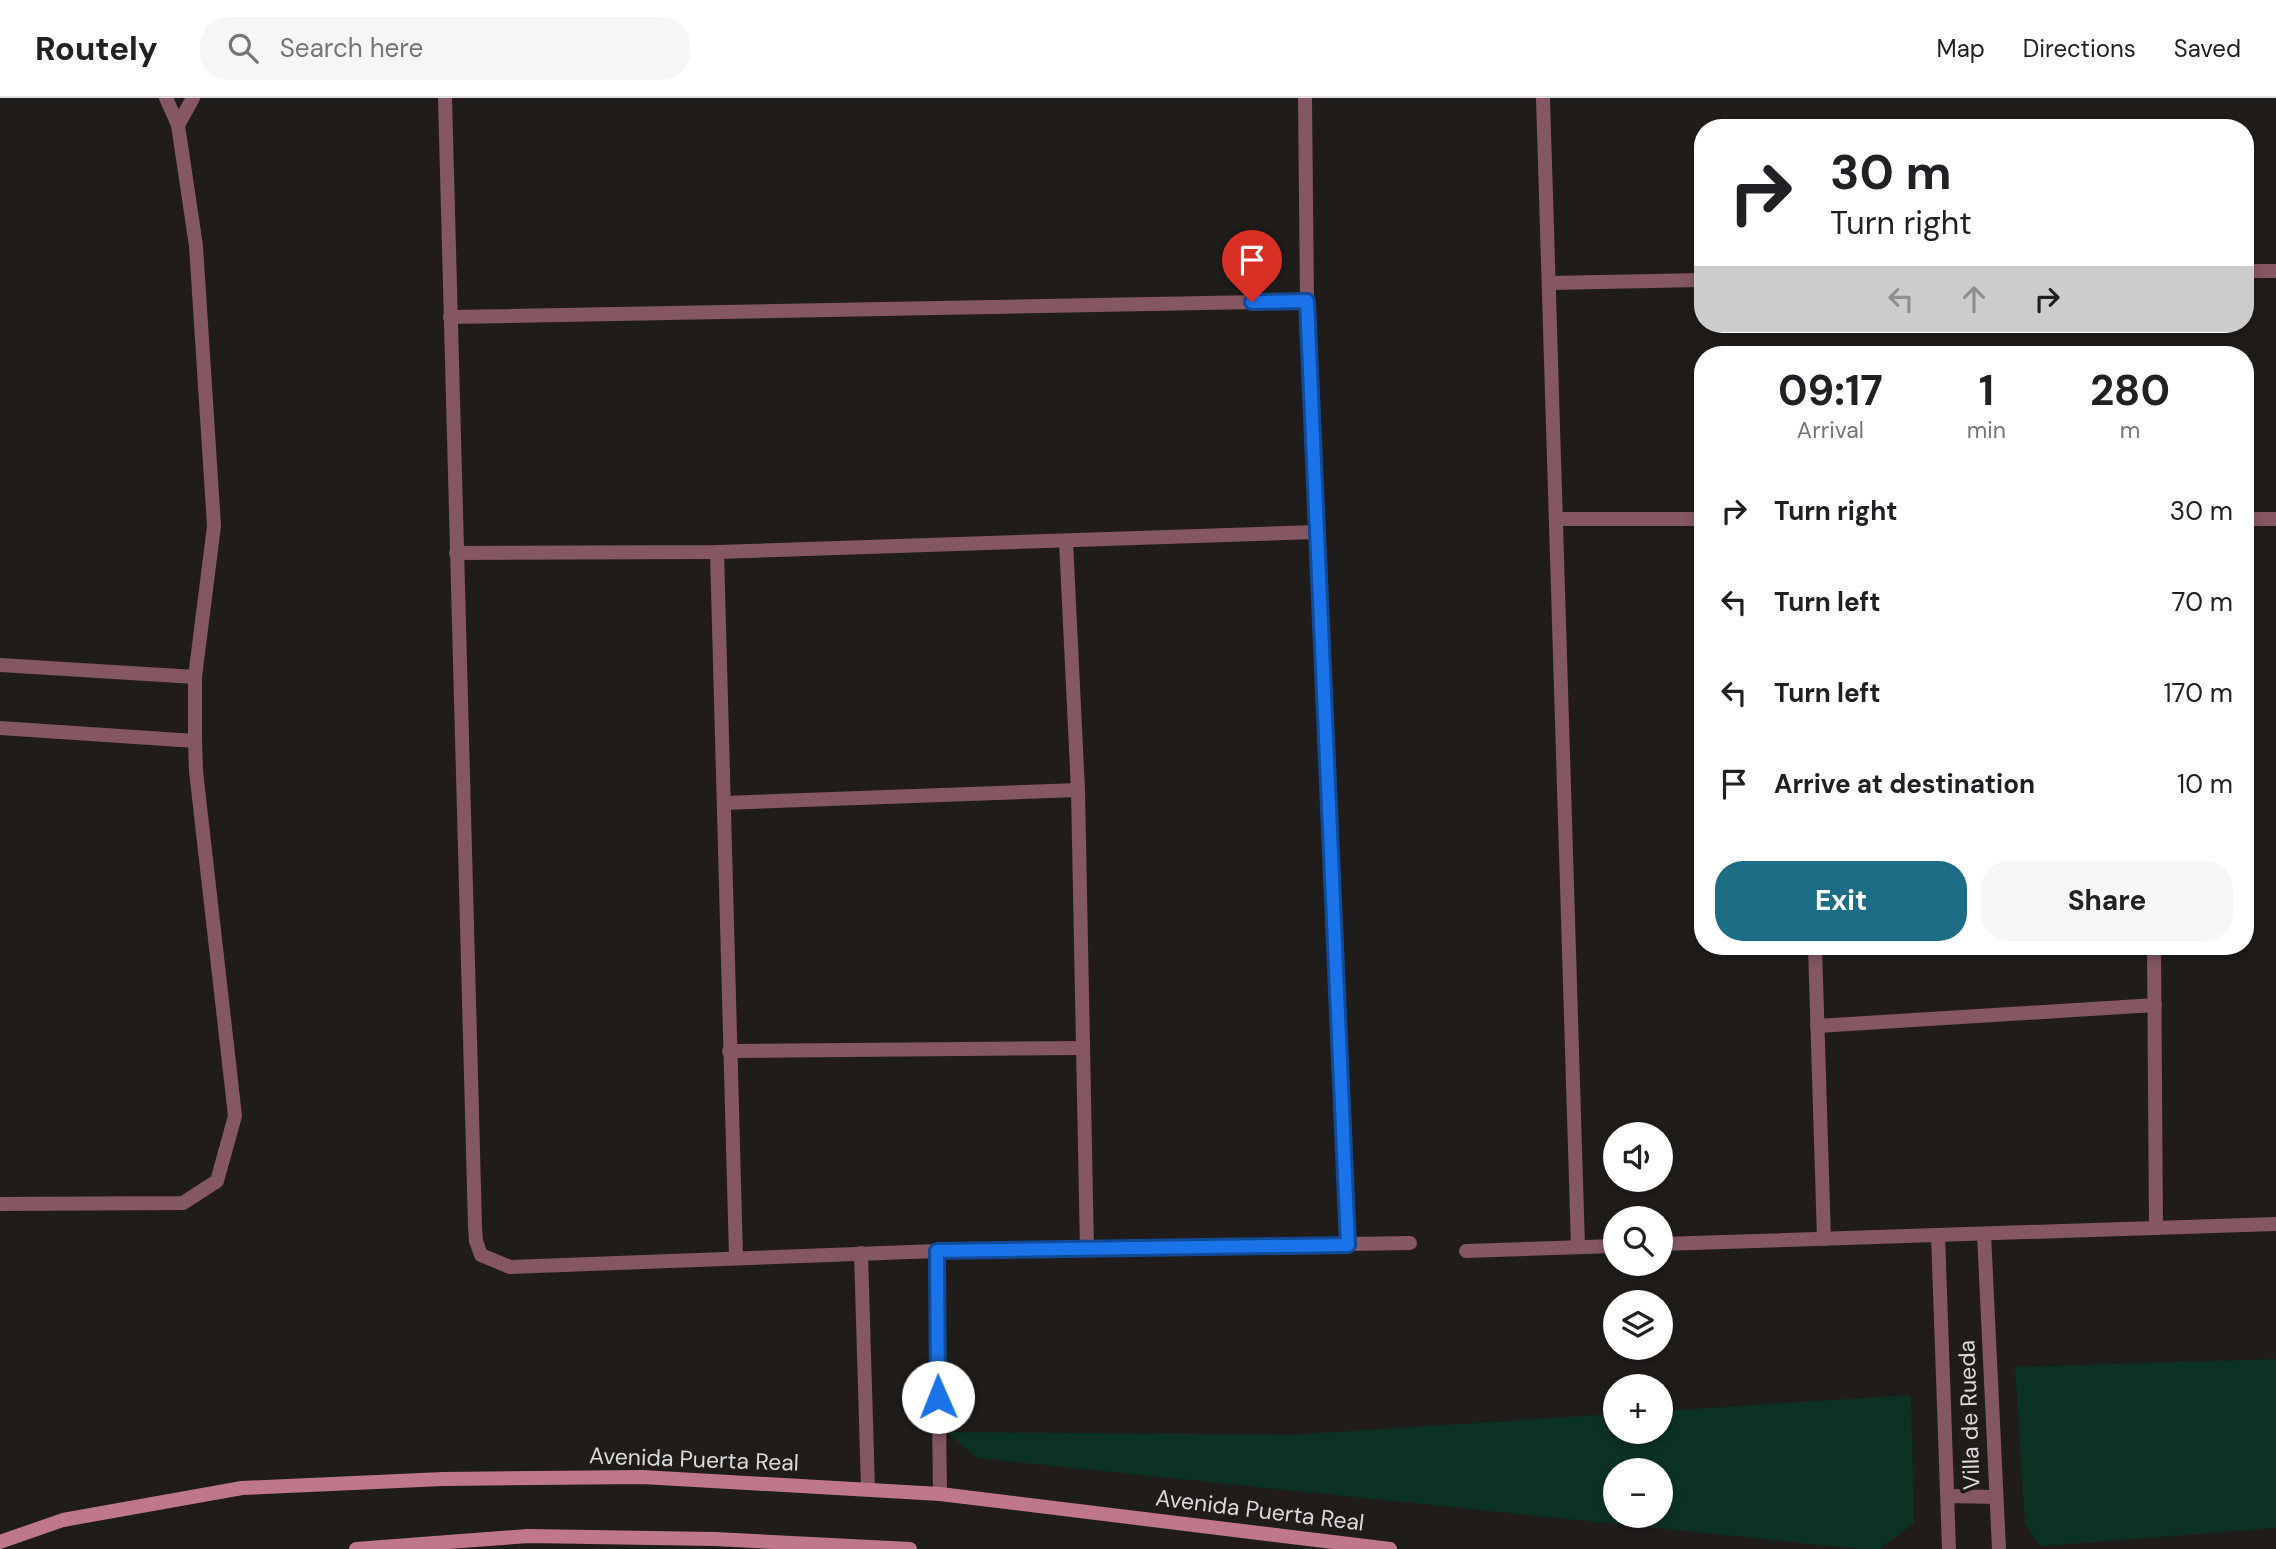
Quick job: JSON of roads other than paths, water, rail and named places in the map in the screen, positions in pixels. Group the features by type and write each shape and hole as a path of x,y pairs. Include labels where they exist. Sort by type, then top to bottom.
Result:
{"main road":[{"name":"Avenida Puerta Real","path":"0,1542 63,1520 242,1488 443,1479 642,1477 940,1494 1390,1549"},
{"path":"356,1549 528,1535 736,1545 910,1549"}],"street":[{"path":"0,1204 183,1203 217,1181 235,1116 196,771 195,677 214,526 196,246 178,125 166,98"},
{"path":"178,125 193,98"},
{"path":"445,98 475,1226 481,1255 510,1267 937,1251 1410,1243"},
{"path":"1305,98 1307,301 1348,1245"},
{"path":"1544,98 1578,1247"},
{"path":"2254,271 2276,271"},
{"path":"1549,283 1694,280"},
{"path":"450,317 1307,301"},
{"path":"1556,519 1694,519"},
{"path":"2254,519 2276,519"},
{"path":"456,553 717,552 1317,532"},
{"path":"1066,541 1078,790 1087,1250"},
{"path":"717,552 736,1257"},
{"path":"0,665 195,677"},
{"path":"0,728 195,741"},
{"path":"724,803 1078,790"},
{"path":"1815,955 1824,1239"},
{"path":"2154,955 2157,1228"},
{"path":"1817,1026 2155,1005"},
{"path":"729,1051 1082,1048"},
{"path":"1673,1244 2276,1224"},
{"name":"Villa de Rueda","path":"1984,1234 1999,1549"},
{"name":"Villa de Rueda","path":"1938,1236 1949,1549"},
{"path":"1466,1251 1603,1246"},
{"path":"937,1251 940,1494"},
{"path":"861,1254 868,1489"},
{"path":"1948,1496 1995,1497"}]}
